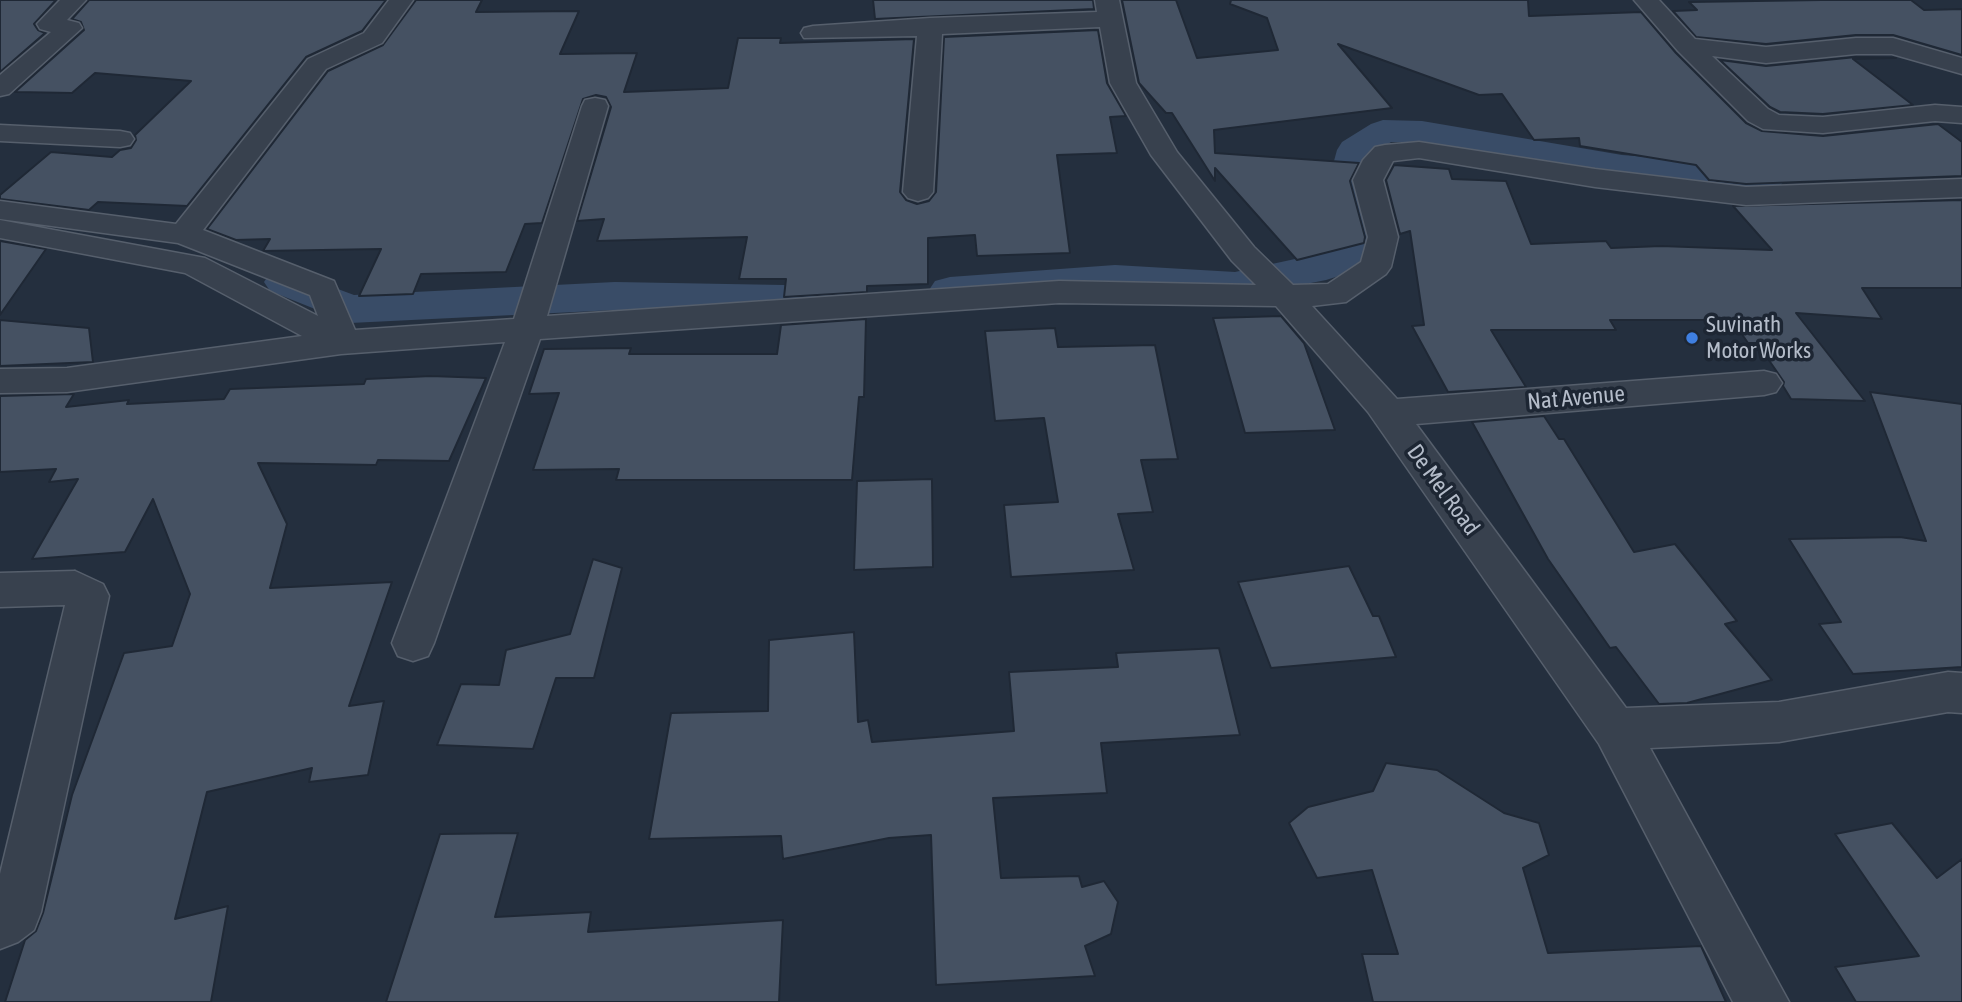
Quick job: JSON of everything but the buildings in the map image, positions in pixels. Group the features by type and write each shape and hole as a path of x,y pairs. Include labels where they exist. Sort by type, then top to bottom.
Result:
{"street":[{"path":"0,88 70,29 49,24 74,0"},
{"path":"184,234 317,64 373,38 401,0"},
{"path":"1646,0 1687,46 1758,115 1773,123 1823,125 1936,113 1962,115"},
{"path":"813,33 1110,9"},
{"name":"De Mel Road","path":"1110,9 1123,83 1165,155 1243,254 1280,290 1388,412 1615,729 1762,1002"},
{"path":"918,192 930,25"},
{"path":"1687,46 1766,55 1856,46 1893,46 1962,66"},
{"path":"413,643 532,310 594,106"},
{"path":"0,157 13,134 120,139"},
{"path":"0,381 67,380 332,314 1059,292 1280,290 1335,294 1375,267 1383,237 1368,180 1373,166 1385,153 1419,150 1595,178 1746,197 1962,188"},
{"path":"0,210 184,234 332,314"},
{"path":"0,229 194,265 332,314"},
{"name":"Nat Avenue","path":"1388,412 1765,383"},
{"path":"0,590 75,588 88,596 16,912 0,924"},
{"path":"1615,729 1779,722 1948,692 1962,693"}],"waterway":[{"path":"950,290 1115,278 1235,285 1312,271 1350,259 1359,217 1349,172 1355,150 1383,131 1422,132 1622,166 1768,177"},
{"path":"284,282 350,309 615,296 839,300"}],"place":[{"name":"Suvinath Motor Works","path":"1692,338"}]}
